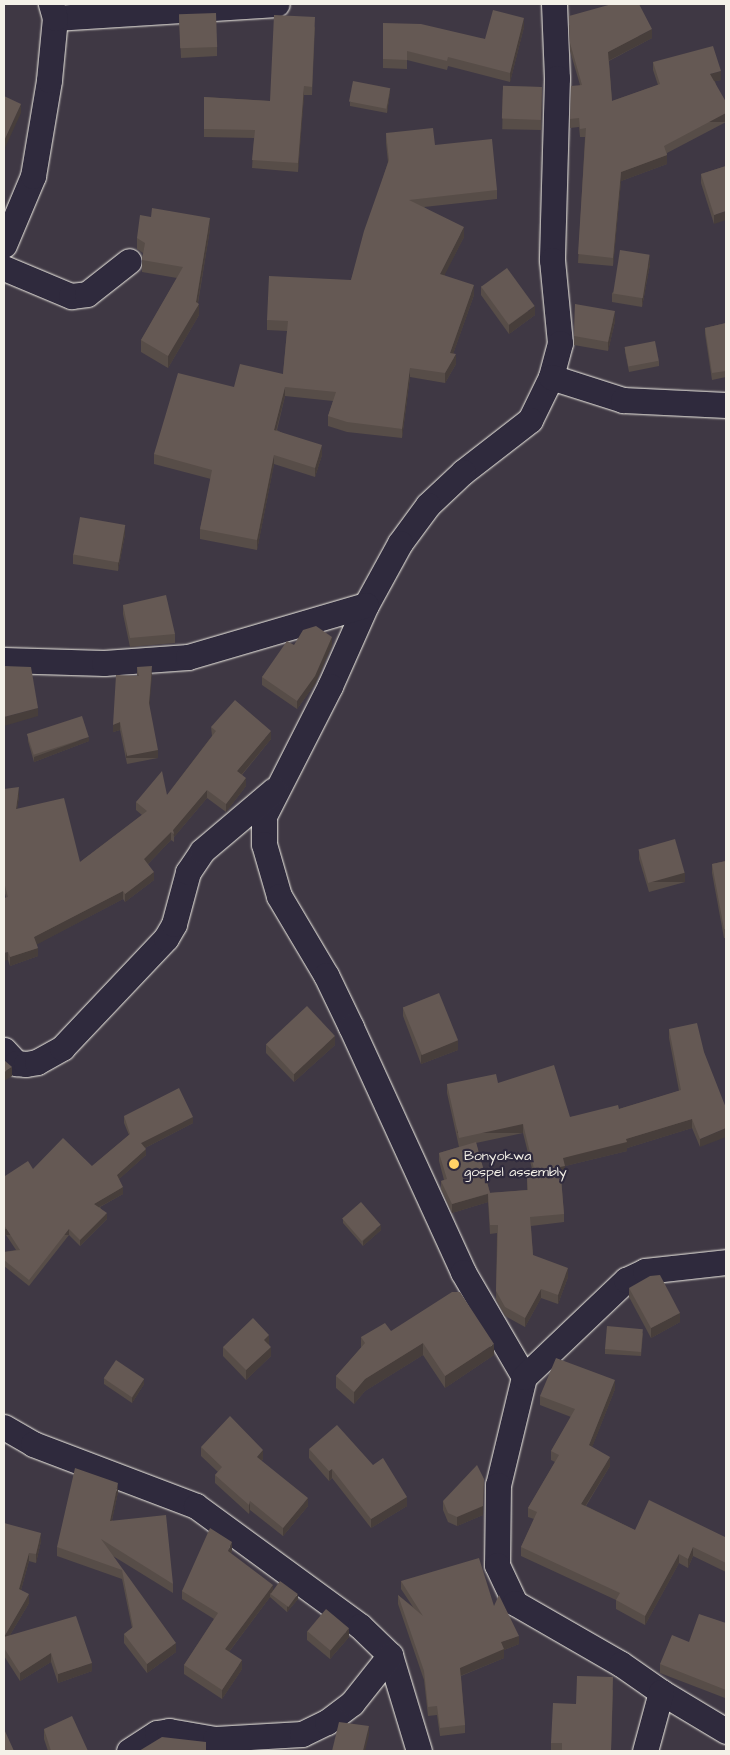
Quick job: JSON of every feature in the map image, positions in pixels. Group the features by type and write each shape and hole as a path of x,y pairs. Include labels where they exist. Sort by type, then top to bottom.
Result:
{"street":[{"path":"4,245 33,176 53,11 277,4"},
{"path":"524,1377 463,1272 326,975 279,896 264,844 264,816 330,686 366,605 400,543 428,505 462,472 530,420 551,377 560,343 552,260 558,78 554,4"},
{"path":"4,268 71,296 87,294 129,261"},
{"path":"551,377 623,400 726,405"},
{"path":"4,660 104,663 188,657 366,605"},
{"path":"4,1050 16,1063 26,1064 37,1062 67,1042 166,938 174,924 188,872 202,851 278,787"},
{"path":"726,1262 645,1271 626,1280 524,1377 498,1485 497,1565 515,1603 621,1664 660,1692 726,1731"},
{"path":"4,1427 33,1444 196,1506 360,1626 390,1655 419,1751"},
{"path":"129,1751 156,1733 169,1731 215,1739 302,1734 327,1722 352,1703 390,1655"},
{"path":"645,1751 660,1692"}],"building":[{"path":"612,4 639,4 652,29 608,52 612,101 660,84 653,62 713,46 721,71 710,74 726,102 726,113 664,146 667,155 621,172 613,258 578,254 586,128 580,129 579,118 570,119 571,86 582,85 570,43 569,16"},
{"path":"493,10 524,18 510,73 448,57 447,61 407,51 407,60 383,59 383,23 421,24 485,39"},
{"path":"216,13 217,47 180,48 179,14"},
{"path":"274,15 315,17 312,87 304,86 298,163 252,160 255,130 204,129 204,97 270,101"},
{"path":"353,81 390,88 386,109 349,102"},
{"path":"503,86 542,87 541,120 502,119"},
{"path":"4,96 21,104 4,141"},
{"path":"433,128 435,145 492,139 497,190 409,200 464,227 440,274 474,285 450,353 456,354 445,373 410,368 402,429 347,422 328,416 336,392 285,387 274,430 322,445 315,468 274,455 257,540 200,529 212,470 154,454 178,373 234,387 240,364 283,374 288,321 267,320 269,276 351,280 364,231 389,160 386,133"},
{"path":"726,166 726,211 714,215 701,174"},
{"path":"152,208 210,218 196,302 199,304 168,356 141,340 183,267 142,260 145,243 137,238 140,215 151,217"},
{"path":"620,250 650,255 643,298 613,293"},
{"path":"507,268 535,306 509,325 481,287"},
{"path":"575,304 615,311 608,342 574,336"},
{"path":"726,323 726,371 712,373 705,328"},
{"path":"655,341 659,361 628,367 625,347"},
{"path":"80,517 125,525 119,562 73,554"},
{"path":"166,595 175,634 130,638 123,605"},
{"path":"316,626 332,637 315,676 297,701 262,677 287,641 294,645 303,630"},
{"path":"4,666 31,667 38,708 4,717"},
{"path":"152,666 149,703 158,750 127,756 120,722 113,725 116,675 139,676 137,667"},
{"path":"235,700 271,731 237,771 246,778 226,804 207,790 173,830 174,834 171,832 144,859 154,872 125,894 123,891 34,937 38,948 10,957 8,952 4,953 4,898 8,897 4,882 4,789 19,787 16,809 64,798 80,862 147,811 136,802 162,771 167,795 216,731 211,727"},
{"path":"82,716 89,737 34,755 27,734"},
{"path":"675,839 685,873 648,883 638,849"},
{"path":"726,861 726,929 724,929 712,864"},
{"path":"439,993 458,1040 422,1055 403,1008"},
{"path":"307,1006 335,1036 294,1074 266,1044"},
{"path":"697,1023 704,1052 726,1108 726,1128 700,1139 692,1119 626,1139 627,1142 563,1158 565,1166 560,1167 564,1214 530,1217 533,1255 568,1268 558,1295 541,1289 525,1318 505,1307 496,1291 498,1225 490,1225 488,1193 528,1190 527,1178 536,1177 523,1124 459,1138 447,1084 496,1074 498,1083 554,1065 570,1117 618,1105 619,1109 681,1090 669,1029"},
{"path":"4,1060 12,1067 4,1072"},
{"path":"179,1088 193,1117 141,1143 146,1149 117,1175 123,1187 94,1204 107,1213 80,1240 69,1229 29,1280 4,1260 4,1252 20,1250 4,1225 4,1174 5,1176 28,1161 33,1169 63,1138 92,1166 130,1134 124,1116"},
{"path":"476,1142 490,1193 452,1204 441,1181 447,1179 439,1153"},
{"path":"361,1202 381,1225 362,1241 342,1218"},
{"path":"660,1275 680,1313 651,1328 629,1288 650,1276"},
{"path":"452,1292 460,1292 494,1344 445,1376 423,1343 365,1379 354,1392 336,1376 365,1343 361,1337 385,1323 391,1331"},
{"path":"253,1318 269,1335 264,1340 271,1347 246,1370 223,1347"},
{"path":"607,1326 643,1329 641,1352 605,1349"},
{"path":"556,1358 615,1380 589,1445 610,1457 581,1504 635,1530 649,1500 726,1536 726,1563 693,1547 688,1559 679,1554 645,1616 616,1600 620,1593 521,1547 537,1512 528,1508 559,1455 551,1451 575,1409 540,1396"},
{"path":"116,1360 144,1379 132,1397 104,1378"},
{"path":"230,1416 263,1450 257,1457 308,1498 283,1528 250,1501 249,1505 215,1475 222,1467 201,1447"},
{"path":"337,1425 373,1465 383,1458 407,1497 371,1519 332,1469 329,1471 309,1449"},
{"path":"477,1465 484,1479 483,1506 457,1517 448,1513 443,1501"},
{"path":"75,1468 118,1483 110,1521 166,1515 173,1584 101,1539 176,1643 147,1664 124,1634 133,1627 122,1570 57,1547"},
{"path":"4,1523 41,1533 36,1554 29,1553 19,1589 29,1594 4,1637"},
{"path":"210,1528 232,1542 228,1551 273,1585 225,1649 242,1660 222,1690 184,1665 218,1613 182,1591"},
{"path":"479,1558 494,1606 499,1595 519,1636 501,1642 504,1649 460,1668 465,1725 440,1728 437,1706 428,1707 424,1671 398,1595 423,1616 401,1581"},
{"path":"280,1581 298,1594 288,1607 271,1594"},
{"path":"326,1609 349,1628 330,1650 307,1631"},
{"path":"699,1614 726,1623 726,1690 660,1664 672,1635 689,1642"},
{"path":"76,1616 92,1663 58,1674 51,1653 20,1673 4,1648 4,1637"},
{"path":"577,1676 613,1677 611,1751 562,1751 562,1743 551,1743 553,1703 576,1704"},
{"path":"72,1716 88,1751 51,1751 44,1729"},
{"path":"339,1722 369,1726 363,1751 332,1751"},
{"path":"4,1729 14,1751 4,1751"},
{"path":"162,1737 206,1742 206,1751 139,1751"}],"place":[{"name":"Bonyokwa gospel assembly","path":"454,1164"}]}
